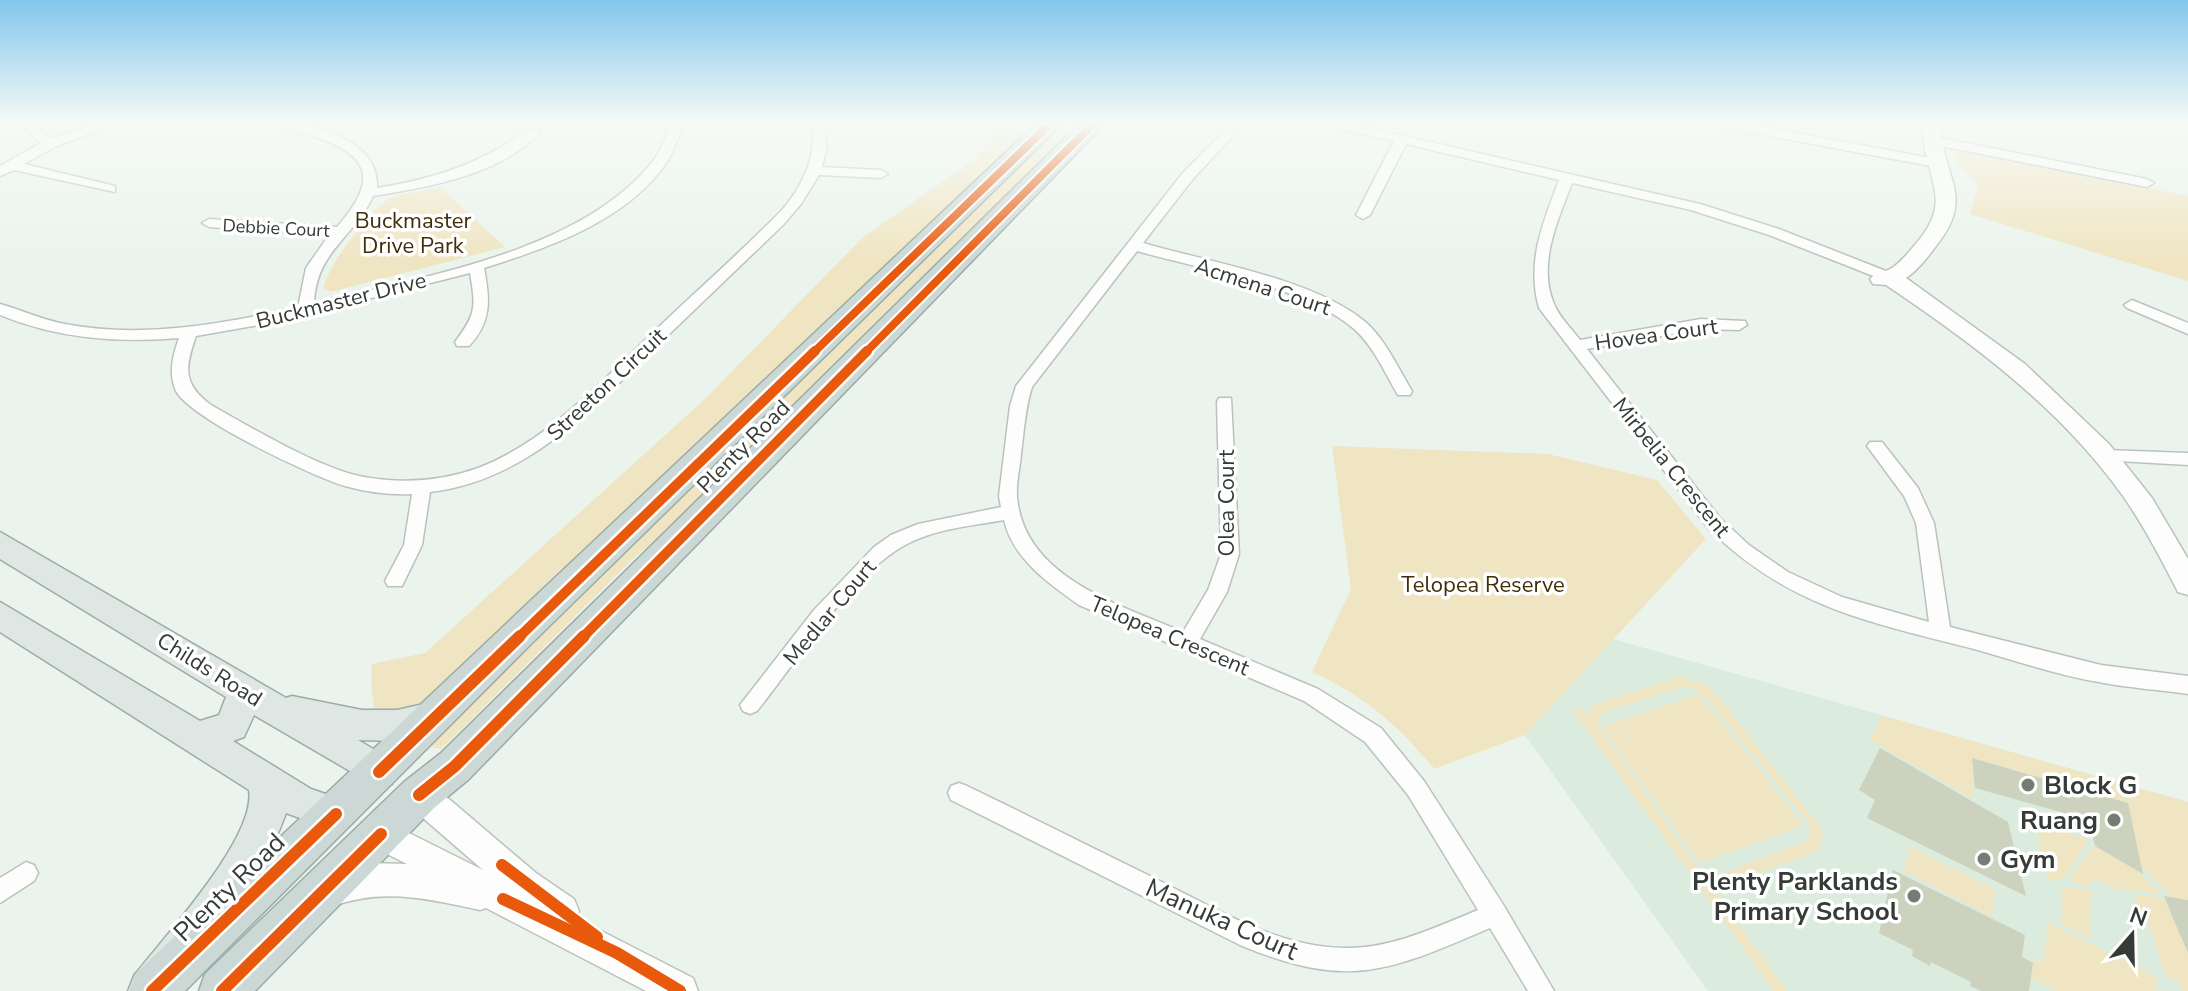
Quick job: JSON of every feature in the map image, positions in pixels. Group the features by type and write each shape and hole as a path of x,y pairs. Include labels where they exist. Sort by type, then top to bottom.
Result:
{"highway":[{"name":"Plenty Road","path":"150,991 1003,169"},
{"name":"Plenty Road","path":"222,991 419,795 455,766 1048,169"},
{"name":"Childs Road","path":"379,772 419,795"},
{"path":"336,814 381,834"}],"main road":[{"name":"Childs Road","path":"0,544 379,772"},
{"path":"0,615 300,802 336,814"},
{"path":"199,737 232,726 256,698 347,725 413,725 435,716"},
{"path":"150,991 233,876 264,824 270,807 266,781"}],"street":[{"path":"6,169 110,189"},
{"path":"306,310 311,272 369,193 367,169"},
{"path":"369,193 442,179 469,169"},
{"name":"Buckmaster Drive","path":"0,309 53,327 96,334 189,332 306,310 476,267 555,239 615,203 650,169"},
{"name":"Telopea Crescent","path":"1194,169 1024,386 1009,466 1011,512 1016,530 1031,554 1069,589 1105,609 1311,695 1373,735 1416,788 1542,991"},
{"path":"1363,215 1386,169"},
{"path":"1533,169 1695,207 1818,250 1850,268 1884,277 2020,371 2068,414 2141,502 2188,584"},
{"path":"1884,277 1915,262 1939,234 1948,211 1948,193 1938,169"},
{"path":"2086,169 2148,184"},
{"path":"814,171 881,174"},
{"name":"Streeton Circuit","path":"189,332 178,374 180,386 194,403 346,479 383,487 422,486 493,468 546,440 778,222 800,197 814,171"},
{"name":"Mirbelia Crescent","path":"1567,177 1541,255 1538,278 1547,308 1706,514 1742,550 1781,577 1818,596 1941,633 2101,674 2188,685"},
{"name":"Debbie Court","path":"209,223 343,232"},
{"name":"Acmena Court","path":"1133,245 1306,297 1337,310 1372,340 1404,391"},
{"path":"463,342 477,328 483,312 476,267"},
{"path":"2132,305 2188,329"},
{"path":"0,326 17,317"},
{"name":"Hovea Court","path":"1574,346 1701,324 1739,325"},
{"name":"Olea Court","path":"1187,643 1217,592 1230,554 1225,402"},
{"path":"1876,446 1912,493 1925,523 1941,633"},
{"path":"2109,460 2179,459"},
{"path":"395,581 413,545 422,486"},
{"name":"Medlar Court","path":"750,705 863,568 886,548 924,529 1011,512"},
{"name":"Manuka Court","path":"959,793 1248,937 1293,954 1349,963 1374,960 1422,945 1496,914"},
{"path":"419,795 448,815 530,890 579,921 617,953"},
{"path":"381,834 413,848 503,899 617,953 680,991"},
{"path":"0,892 26,873"},
{"path":"316,898 342,885 377,876 503,899"}],"shaded area":[{"name":"Plenty Parklands Primary School","path":"1613,639 2188,802 2188,991 1708,991 1525,735"}],"green space":[{"path":"961,169 989,169 384,744 369,738 374,720 372,664 425,653 706,398 863,237"},
{"path":"1015,169 1035,169 689,513 635,557 441,749 424,746"},
{"path":"1963,169 2056,169 2188,196 2188,281 1970,214 1978,186"},
{"name":"Buckmaster Drive Park","path":"440,187 505,247 331,292 324,289 340,254 383,203 396,196"},
{"name":"Telopea Reserve","path":"1332,446 1548,454 1657,480 1706,539 1525,735 1434,769 1407,739 1364,701 1312,672 1351,589"},
{"path":"1680,677 1699,682 1713,690 1821,828 1822,841 1815,852 1729,884 1709,883 1787,991 1774,991 1573,711 1582,708 1587,714 1597,703","holes":["1686,686 1704,695 1808,822 1809,836 1805,842 1716,874 1696,865 1597,724 1601,714 1608,711"]},
{"path":"1699,694 1804,825 1700,863 1602,727"},
{"path":"1883,716 2188,802 2188,900 2173,898 2136,862 2137,847 2127,803 1972,758 1974,799 1870,740"},
{"path":"2037,824 2089,839 2064,879 2049,880 2043,867"},
{"path":"2094,846 2134,868 2162,894 2117,889 2096,879 2086,886 2073,882 2070,878"},
{"path":"1910,847 1995,889 1991,916 1904,871"},
{"path":"2069,887 2094,892 2090,899 2090,939 2062,924 2061,889"},
{"path":"2135,896 2165,899 2188,953 2188,991 2181,991 2181,984 2165,976 2152,932 2135,899"},
{"path":"2049,923 2157,978 2155,991 2055,991 2031,977 2034,960 2042,963"}],"building":[{"name":"Gym","path":"1880,748 2008,822 2026,896 1867,818 1875,800 1859,790"},
{"path":"1972,758 2128,803 2143,874 2095,846 2089,820 1975,788"},
{"path":"1893,870 2025,935 2022,957 2033,963 2029,991 1981,991 1970,986 1971,982 1912,956 1913,950 1879,933"},
{"path":"2164,896 2188,900 2188,953 2175,923"}],"cycle path":[{"path":"379,772 1003,169"},
{"path":"419,795 455,766 1048,169"},
{"path":"152,991 336,814"},
{"path":"222,991 381,834"},
{"path":"502,865 597,937"},
{"path":"503,899 617,953 680,991"}],"place":[{"name":"Block G","path":"2028,785"},
{"name":"Ruang","path":"2114,820"},
{"name":"Gym","path":"1984,859"},
{"name":"Plenty Parklands Primary School","path":"1914,896"}]}
